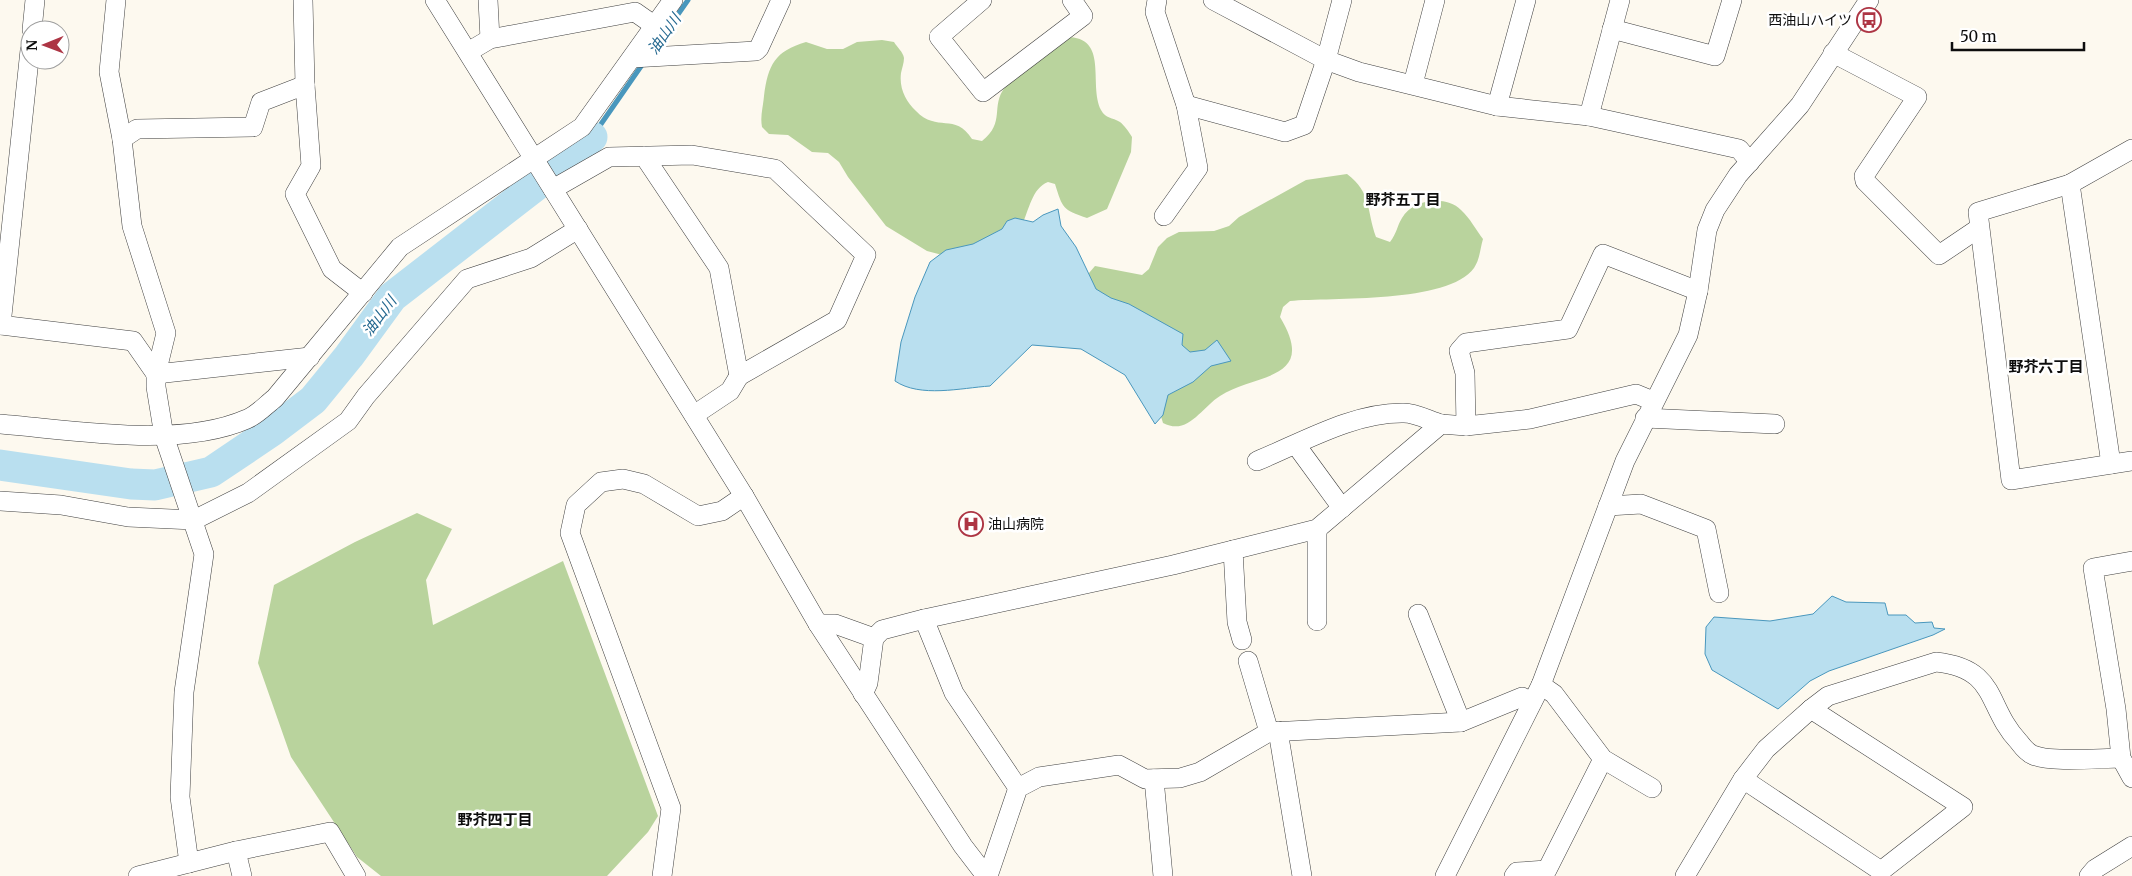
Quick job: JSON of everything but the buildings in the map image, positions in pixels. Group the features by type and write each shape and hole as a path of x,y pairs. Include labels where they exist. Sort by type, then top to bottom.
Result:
{"street":[{"path":"33,20 35,0"},
{"path":"116,0 109,72 122,140 132,226 166,333 156,374 164,436 204,554 184,692 180,797 189,863"},
{"path":"303,0 305,84 311,166 295,194 332,269 363,293"},
{"path":"435,0 744,496 818,624 963,846 987,876"},
{"path":"488,0 490,39"},
{"path":"0,424 164,436 228,426 249,418 275,398 400,247 535,160 582,127 673,0"},
{"path":"632,58 756,51 780,0"},
{"path":"982,0 939,37 983,92 1083,16 1072,0"},
{"path":"1157,0 1155,12 1186,106 1198,168 1164,216"},
{"path":"1213,0 1245,8 1326,60 1359,72 1497,106 1588,116 1738,149 1750,162"},
{"path":"1186,106 1285,132 1304,124 1326,60 1342,0"},
{"path":"1413,84 1435,0"},
{"path":"1497,106 1526,0"},
{"path":"1588,116 1620,0"},
{"path":"1612,29 1715,56 1732,0"},
{"path":"1445,876 1541,685 1625,461 1653,401 1688,335 1698,291 1707,230 1715,210 1724,193 1800,104 1869,0"},
{"path":"468,52 490,39 635,12 655,26"},
{"path":"1833,53 1917,97 1864,176 1864,181 1939,255 1979,228"},
{"path":"28,70 1,325 133,341 156,374"},
{"path":"122,140 137,129 254,127 261,102 305,84"},
{"path":"2132,149 2070,184 1978,212 2011,480 2132,460"},
{"path":"553,189 609,157 692,155 775,169 866,255 837,320 739,376 730,391 694,415"},
{"path":"644,156 719,268 739,376"},
{"path":"2070,184 2111,464"},
{"path":"0,501 61,505 128,517 194,520 248,493 348,421 366,396 467,279 531,258 578,229"},
{"path":"1466,426 1465,373 1459,351 1466,343 1568,328 1603,254 1698,291"},
{"path":"156,374 310,357"},
{"path":"1258,461 1344,425 1374,416 1406,413 1441,424 1466,426 1530,420 1636,394 1653,401"},
{"path":"1645,418 1775,424"},
{"path":"863,694 868,683 874,638 882,630 1317,529 1441,424"},
{"path":"1296,445 1342,508"},
{"path":"662,876 671,808 570,533 576,505 601,482 623,478 644,484 698,516 722,511 744,496"},
{"path":"1608,506 1641,504 1706,529 1719,593"},
{"path":"1317,529 1317,620"},
{"path":"1233,550 1237,622 1242,640"},
{"path":"2132,561 2093,568 2124,708 2121,758 2132,778"},
{"path":"1418,614 1461,722"},
{"path":"924,619 954,693 1018,788"},
{"path":"818,624 835,624 874,638"},
{"path":"1248,662 1273,731 1302,876"},
{"path":"1685,876 1743,779 1766,749 1811,709 1828,696 1936,662 1952,664 1972,672 1983,681 2011,734 2032,755 2052,758 2121,758"},
{"path":"1541,685 1554,694 1603,759 1652,788"},
{"path":"987,876 1018,788 1039,777 1120,765 1145,779 1180,778 1200,772 1273,731 1461,722 1522,697 1532,702"},
{"path":"1743,779 1881,871 1963,807 1811,709"},
{"path":"1514,876 1517,872 1548,870 1603,759"},
{"path":"1154,779 1163,876"},
{"path":"138,876 236,851 330,832 356,876"},
{"path":"2089,876 2095,869 2132,846"},
{"path":"236,851 242,876"}],"green space":[{"path":"1065,37 1079,39 1088,44 1093,53 1095,63 1096,87 1101,110 1107,116 1122,123 1132,137 1131,152 1107,209 1087,218 1068,210 1060,199 1055,184 1048,182 1038,189 1022,225 946,256 927,251 886,226 848,177 839,162 828,153 812,152 788,135 769,134 762,127 761,119 768,76 780,55 806,42 827,49 843,49 857,42 882,40 894,42 904,58 901,73 902,89 906,99 916,111 931,121 959,126 972,139 982,141 994,127 998,101 1005,87 1024,68"},
{"path":"1347,174 1361,188 1365,195 1376,237 1390,242 1402,218 1414,207 1430,201 1447,202 1455,205 1467,217 1483,239 1479,258 1474,268 1460,280 1440,288 1415,293 1290,301 1283,307 1280,317 1290,338 1292,354 1287,364 1277,372 1220,396 1187,423 1180,426 1172,426 1163,423 1156,400 1184,357 1119,311 1083,280 1095,266 1142,275 1149,269 1158,247 1167,238 1179,232 1214,231 1229,226 1239,217 1306,180"},
{"path":"417,513 452,529 426,580 433,625 563,561 658,816 648,832 607,876 381,876 357,857 291,757 258,663 274,585 355,542"}],"water":[{"path":"1058,209 1061,226 1076,247 1096,289 1111,298 1129,304 1183,334 1182,345 1190,352 1205,350 1217,340 1231,361 1211,366 1193,382 1168,395 1163,415 1155,424 1125,375 1081,349 1032,345 990,386 928,391 905,386 895,381 901,342 915,297 930,262 946,250 973,244 1002,229 1007,221 1015,218 1033,222 1043,215"},
{"path":"1832,596 1846,602 1885,603 1888,615 1906,615 1915,623 1932,622 1934,628 1945,629 1933,635 1829,671 1810,681 1778,709 1712,670 1705,654 1706,627 1714,617 1770,621 1813,614"}],"waterway":[{"name":"油山川","path":"651,53 688,0"},
{"name":"油山川","path":"592,137 644,62"},
{"name":"油山川","path":"0,465 131,484 155,485 211,472 272,431 313,400 349,356 392,297 569,160 592,137"}],"place":[{"name":"西油山ハイツ","path":"1869,20"},
{"name":"油山病院","path":"971,524"}],"district":[{"name":"野芥五丁目","path":"1403,199"},
{"name":"野芥六丁目","path":"2046,366"},
{"name":"野芥四丁目","path":"495,819"}]}
